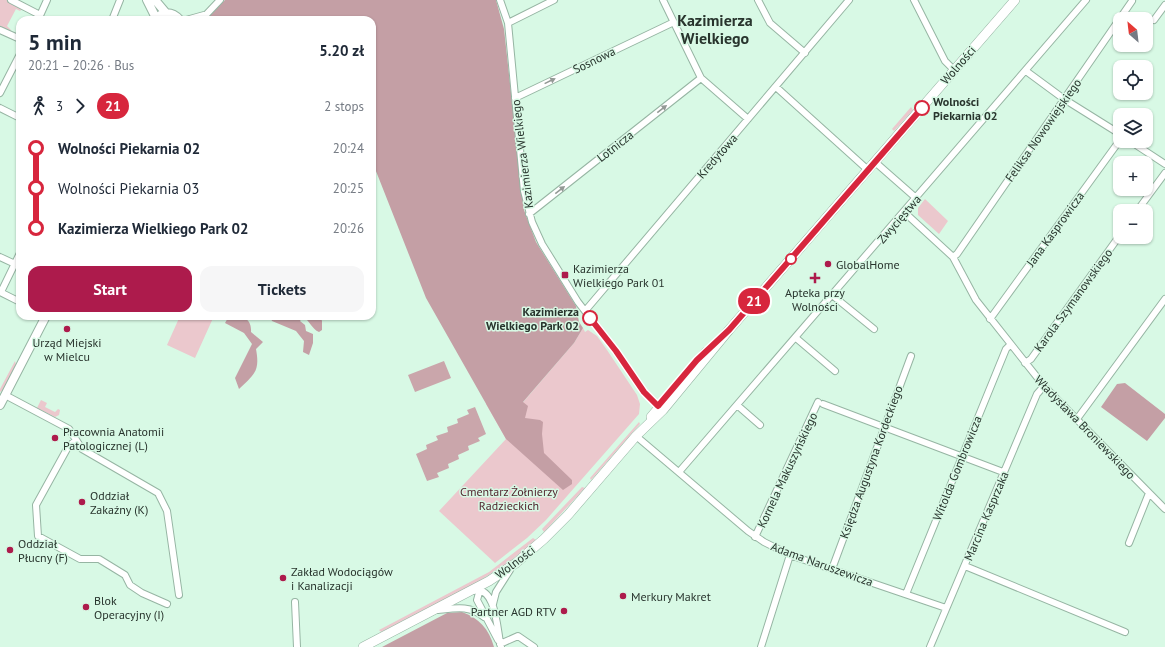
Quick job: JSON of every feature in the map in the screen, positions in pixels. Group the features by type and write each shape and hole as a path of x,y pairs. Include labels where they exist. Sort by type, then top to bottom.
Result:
{"main road":[{"name":"Wolności","path":"363,647 474,591 516,563 544,539 568,515 661,408 697,360 729,330 1015,0"}],"street":[{"path":"11,0 37,16"},
{"path":"39,16 47,0"},
{"path":"114,16 120,0"},
{"path":"147,0 154,16"},
{"path":"156,0 166,13 175,16"},
{"path":"204,16 220,0"},
{"name":"Kazimierza Wielkiego","path":"500,0 508,23 524,191 529,214 542,244 585,311 616,351 644,392 661,408"},
{"path":"508,23 554,0"},
{"path":"663,0 702,78 748,119"},
{"path":"758,0 770,23 805,53"},
{"name":"Kredytowa","path":"585,311 849,0"},
{"path":"914,0 945,61 954,70"},
{"name":"Zwycięstwa","path":"679,472 1086,0"},
{"name":"Feliksa Nowowiejskiego","path":"953,257 957,254 1132,1"},
{"path":"1154,20 1165,5"},
{"path":"160,16 166,13"},
{"name":"Sosnowa","path":"515,98 674,22"},
{"path":"0,30 16,37"},
{"path":"0,93 16,62"},
{"path":"1026,71 1064,99 1113,130"},
{"name":"Lotnicza","path":"529,214 702,78"},
{"path":"776,87 868,170"},
{"path":"0,108 16,116"},
{"name":"Jana Kasprowicza","path":"990,319 1114,148"},
{"path":"1141,148 1165,164"},
{"path":"875,162 916,198"},
{"path":"1142,204 1165,172"},
{"name":"Władysława Broniewskiego","path":"904,212 953,257 976,300 1010,345 1044,386 1165,509"},
{"name":"Karola Szymanowskiego","path":"1025,363 1031,359 1114,244"},
{"path":"0,257 15,264 0,292 16,300"},
{"path":"832,295 874,330"},
{"path":"1077,419 1165,299"},
{"path":"0,405 44,320"},
{"path":"796,338 835,371"},
{"name":"Witolda Gombrowicza","path":"906,594 1006,349 1010,345"},
{"name":"Księdza Augustyna Kordeckiego","path":"832,569 911,356"},
{"name":"Marcina Kasprzaka","path":"930,647 1037,394 1044,386"},
{"path":"5,395 69,429 82,449 145,484 158,493 163,500 167,512 174,550 179,595"},
{"name":"Kornela Makuszyńskiego","path":"755,537 820,403 884,426"},
{"path":"737,405 760,425"},
{"path":"884,426 1004,472"},
{"name":"Adama Naruszewicza","path":"636,436 755,537 790,555 946,608"},
{"path":"76,440 68,447 36,505 38,536 80,559 99,559 125,575 130,585 142,593 167,604"},
{"path":"1129,543 1149,492"},
{"path":"761,647 790,555"},
{"path":"492,604 503,578 516,563"},
{"path":"965,566 1125,632"},
{"path":"474,591 486,594 492,604 500,645"},
{"path":"474,591 477,600 500,645"},
{"path":"295,602 297,647"},
{"path":"435,610 462,607 480,613 488,621"},
{"path":"500,645 518,636 534,647"}],"green space":[{"path":"0,0 7,0 22,9 20,11 16,9 7,26 11,30 9,32 0,28"},
{"path":"911,107 913,110 894,131 892,129"},
{"path":"925,199 948,221 939,234 918,215 918,208"},
{"path":"178,320 212,320 195,358 167,345"},
{"name":"Cmentarz Żołnierzy Radzieckich","path":"583,328 585,332 588,330 597,336 637,395 640,404 639,414 546,520 527,538 495,563 439,511 506,439 486,404 519,407 574,343"},
{"path":"15,361 16,365 3,390 0,392 0,389"},
{"path":"41,400 47,403 45,407 55,412 58,409 60,410 59,415 55,417 37,408"},
{"path":"639,422 640,424 591,480 590,478"},
{"path":"582,487 585,488 544,532 542,529"},
{"path":"533,538 536,540 509,562 473,585 381,632 379,630 489,572"}],"shaded area":[{"path":"225,0 496,0 504,29 524,210 536,242 576,306 579,322 583,328 574,343 523,402 528,406 525,418 540,420 543,422 542,434 544,453 572,480 572,484 563,490 506,439 426,298 376,171 376,16 208,16"},
{"path":"227,320 248,320 251,327 251,332 263,342 256,349 257,367 255,372 239,389 235,378 252,344 244,333 225,323"},
{"path":"301,320 300,321 305,325 306,331 313,334 313,343 309,355 303,352 304,341 296,331 272,321"},
{"path":"306,320 322,320 322,330 319,332"},
{"path":"444,361 451,378 415,392 408,375"},
{"path":"1125,383 1165,414 1165,418 1147,441 1101,407 1117,384"},
{"path":"475,407 486,434 478,438 480,441 468,446 469,450 458,455 459,459 448,464 449,468 437,473 439,477 427,481 416,454 427,449 426,445 438,440 436,436 448,432 447,427 458,423 457,419 469,414 467,410"},
{"path":"462,612 473,617 482,625 489,635 494,647 382,647 447,613"}],"bus line":[{"name":"21","path":"590,318 616,351 644,392 658,406 697,360 729,330 922,108"}],"place":[{"name":"Wolności Piekarnia 02","path":"922,108"},
{"name":"GlobalHome","path":"828,264"},
{"name":"Kazimierza Wielkiego Park 01","path":"565,275"},
{"name":"Apteka przy Wolności","path":"815,278"},
{"name":"Kazimierza Wielkiego Park 02","path":"590,318"},
{"name":"Urząd Miejski w Mielcu","path":"67,329"},
{"name":"Pracownia Anatomii Patologicznej (L)","path":"55,438"},
{"name":"Oddział Zakaźny (K)","path":"82,502"},
{"name":"Oddział Płucny (F)","path":"10,550"},
{"name":"Zakład Wodociągów i Kanalizacji","path":"283,578"},
{"name":"Merkury Makret","path":"623,596"},
{"name":"Blok Operacyjny (I)","path":"86,607"},
{"name":"Partner AGD RTV","path":"564,611"}],"district":[{"name":"Kazimierza Wielkiego","path":"715,29"}]}
